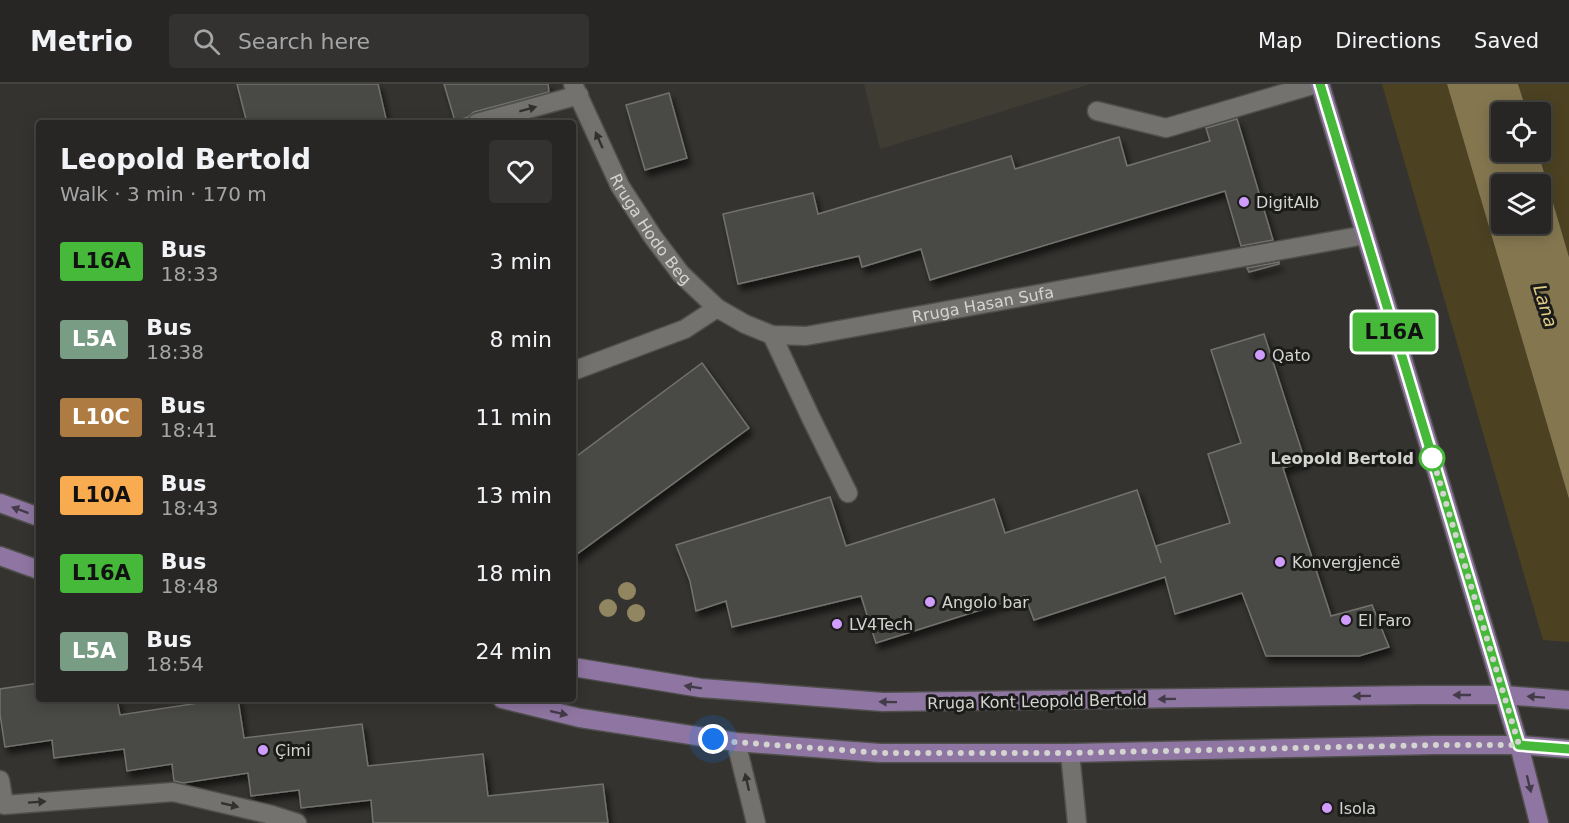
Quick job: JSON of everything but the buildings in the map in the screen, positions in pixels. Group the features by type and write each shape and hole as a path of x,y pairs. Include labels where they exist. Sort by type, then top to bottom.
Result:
{"main road":[{"path":"1318,84 1519,745 1539,823"},
{"path":"0,503 36,516"},
{"path":"0,556 36,569"},
{"name":"Rruga Kont Leopold Bertold","path":"576,667 701,688 883,702 1504,695 1569,700"},
{"path":"514,702 579,718 735,742 880,753 1070,753 1434,745 1519,745 1569,749"}],"street":[{"path":"1097,111 1166,128 1318,84"},
{"path":"486,120 576,90"},
{"name":"Rruga Hodo Beg","path":"576,90 620,186 681,274 717,308 745,324 772,334"},
{"name":"Rruga Hasan Sufa","path":"772,334 806,336 1365,236"},
{"path":"576,370 685,330 717,308"},
{"path":"772,334 848,493"},
{"path":"735,742 756,823"},
{"path":"1070,753 1077,823"},
{"path":"0,780 4,805 172,792 297,823"}],"shaded area":[{"path":"864,84 1091,84 880,149"},
{"path":"1382,84 1447,84 1569,499 1569,642 1543,640"},
{"path":"1518,84 1569,84 1569,257 1551,196 1551,174 1544,174 1541,162 1551,162 1551,102 1524,102"}],"water":[{"path":"1447,84 1518,84 1524,102 1491,102 1491,162 1541,162 1544,174 1491,174 1491,234"},
{"name":"Lana","path":"1551,196 1569,257 1569,499 1491,234 1551,234"}],"bus line":[{"name":"L16A","path":"1320,84 1519,745 1569,749"}],"place":[{"name":"DigitAlb","path":"1244,202"},
{"name":"Qato","path":"1260,355"},
{"name":"Leopold Bertold","path":"1432,458"},
{"name":"Konvergjencë","path":"1280,562"},
{"name":"Angolo bar","path":"930,602"},
{"name":"El Faro","path":"1346,620"},
{"name":"LV4Tech","path":"837,624"},
{"name":"Çimi","path":"263,750"},
{"name":"Isola","path":"1327,808"}],"route":[{"path":"713,739 880,753 1070,753 1519,745 1430,450 1432,458"}]}
